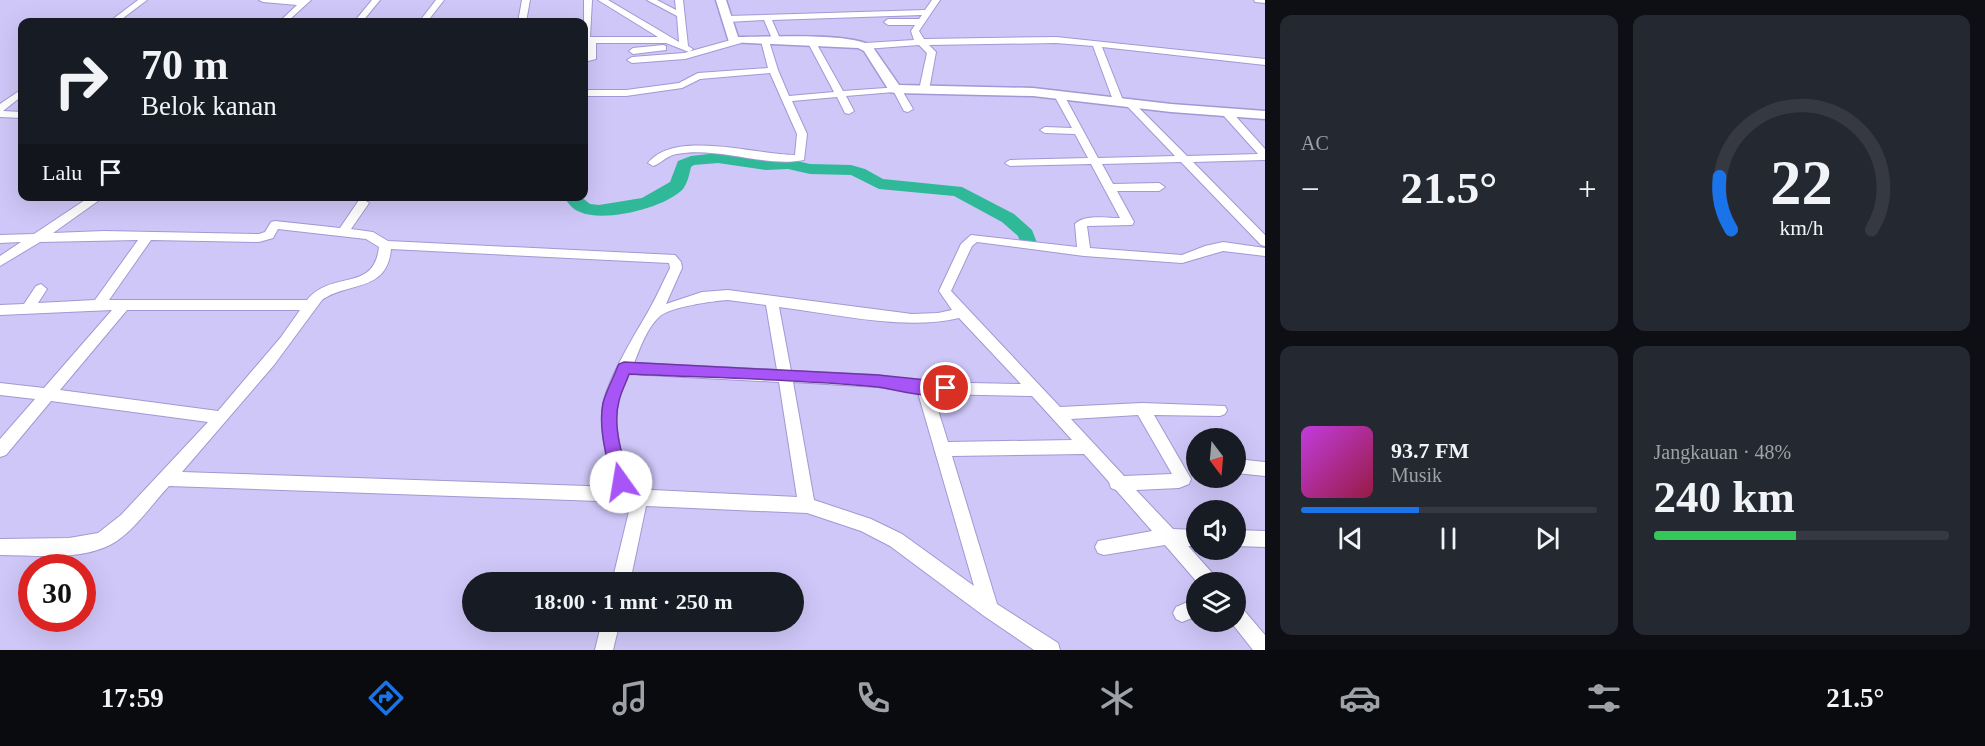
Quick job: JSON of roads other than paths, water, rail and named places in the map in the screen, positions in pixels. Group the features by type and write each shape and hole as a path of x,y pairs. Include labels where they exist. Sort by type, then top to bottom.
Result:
{"street":[{"path":"119,18 143,0"},
{"path":"263,0 305,2"},
{"path":"361,18 376,0"},
{"path":"426,18 440,0"},
{"path":"523,18 526,0"},
{"path":"588,0 588,18"},
{"path":"602,0 668,40 682,47 700,50"},
{"path":"651,0 682,16"},
{"path":"679,0 682,16 682,47"},
{"path":"721,0 732,39 738,41"},
{"path":"924,90 932,52 916,37 915,31 936,0"},
{"path":"1258,0 1265,1"},
{"path":"287,18 305,2"},
{"path":"727,19 928,12"},
{"path":"653,163 655,158 662,154 704,150 800,158 802,134 773,70 772,26 767,17"},
{"path":"772,26 922,22"},
{"path":"682,47 633,56 675,57 738,41 848,42 865,46 1022,39 1096,44 1265,62"},
{"path":"588,40 668,40"},
{"path":"812,42 849,111"},
{"path":"1096,44 1125,104 1265,242"},
{"path":"588,45 591,59"},
{"path":"865,46 908,109"},
{"path":"588,93 627,93 682,85 698,76 773,70"},
{"path":"785,99 896,89 1025,92 1125,104 1265,115"},
{"path":"0,109 18,95"},
{"path":"1060,97 1112,188 1128,222 1092,221 1081,224 1084,252"},
{"path":"1227,112 1265,156"},
{"path":"0,114 18,115"},
{"path":"1045,130 1079,131"},
{"path":"1010,163 1265,156"},
{"path":"1112,188 1159,187"},
{"path":"0,262 92,201"},
{"path":"344,231 363,203"},
{"path":"0,239 147,236 262,237 269,235 282,213"},
{"path":"275,225 369,235 385,245 671,258 676,267 655,312 637,340 611,400 609,414 616,465 633,497 622,572"},
{"path":"99,305 147,236"},
{"path":"1200,572 945,291 967,244 975,238 1084,252 1182,259 1196,256 1207,249 1230,246 1265,252"},
{"path":"0,547 86,545 99,542 118,528 166,479 247,389 295,329 310,305 325,291 378,273 385,261 385,245"},
{"path":"28,308 41,289"},
{"path":"655,312 715,295 912,319 938,318 962,312"},
{"path":"772,302 807,505"},
{"path":"0,310 99,305 122,307 310,305"},
{"path":"0,450 122,307"},
{"path":"624,368 878,381 924,388 1033,390"},
{"path":"924,388 990,610"},
{"path":"0,389 116,402 220,418"},
{"path":"1057,413 1142,409 1220,410"},
{"path":"1117,483 1183,479 1142,409"},
{"path":"942,449 1087,447"},
{"path":"1246,467 1265,469"},
{"path":"166,479 807,505 865,525 896,540 990,610 1051,650"},
{"path":"1104,547 1167,537 1186,538"},
{"path":"1246,538 1265,539"},
{"path":"1246,626 1265,650"},
{"path":"604,650 608,632"}],"waterway":[{"path":"575,201 584,208 599,211 648,201 669,192 676,186 680,181 684,164 691,161 718,158 766,165 788,164 810,169 851,170 879,184 956,191 1008,218 1026,234 1028,243"}]}
